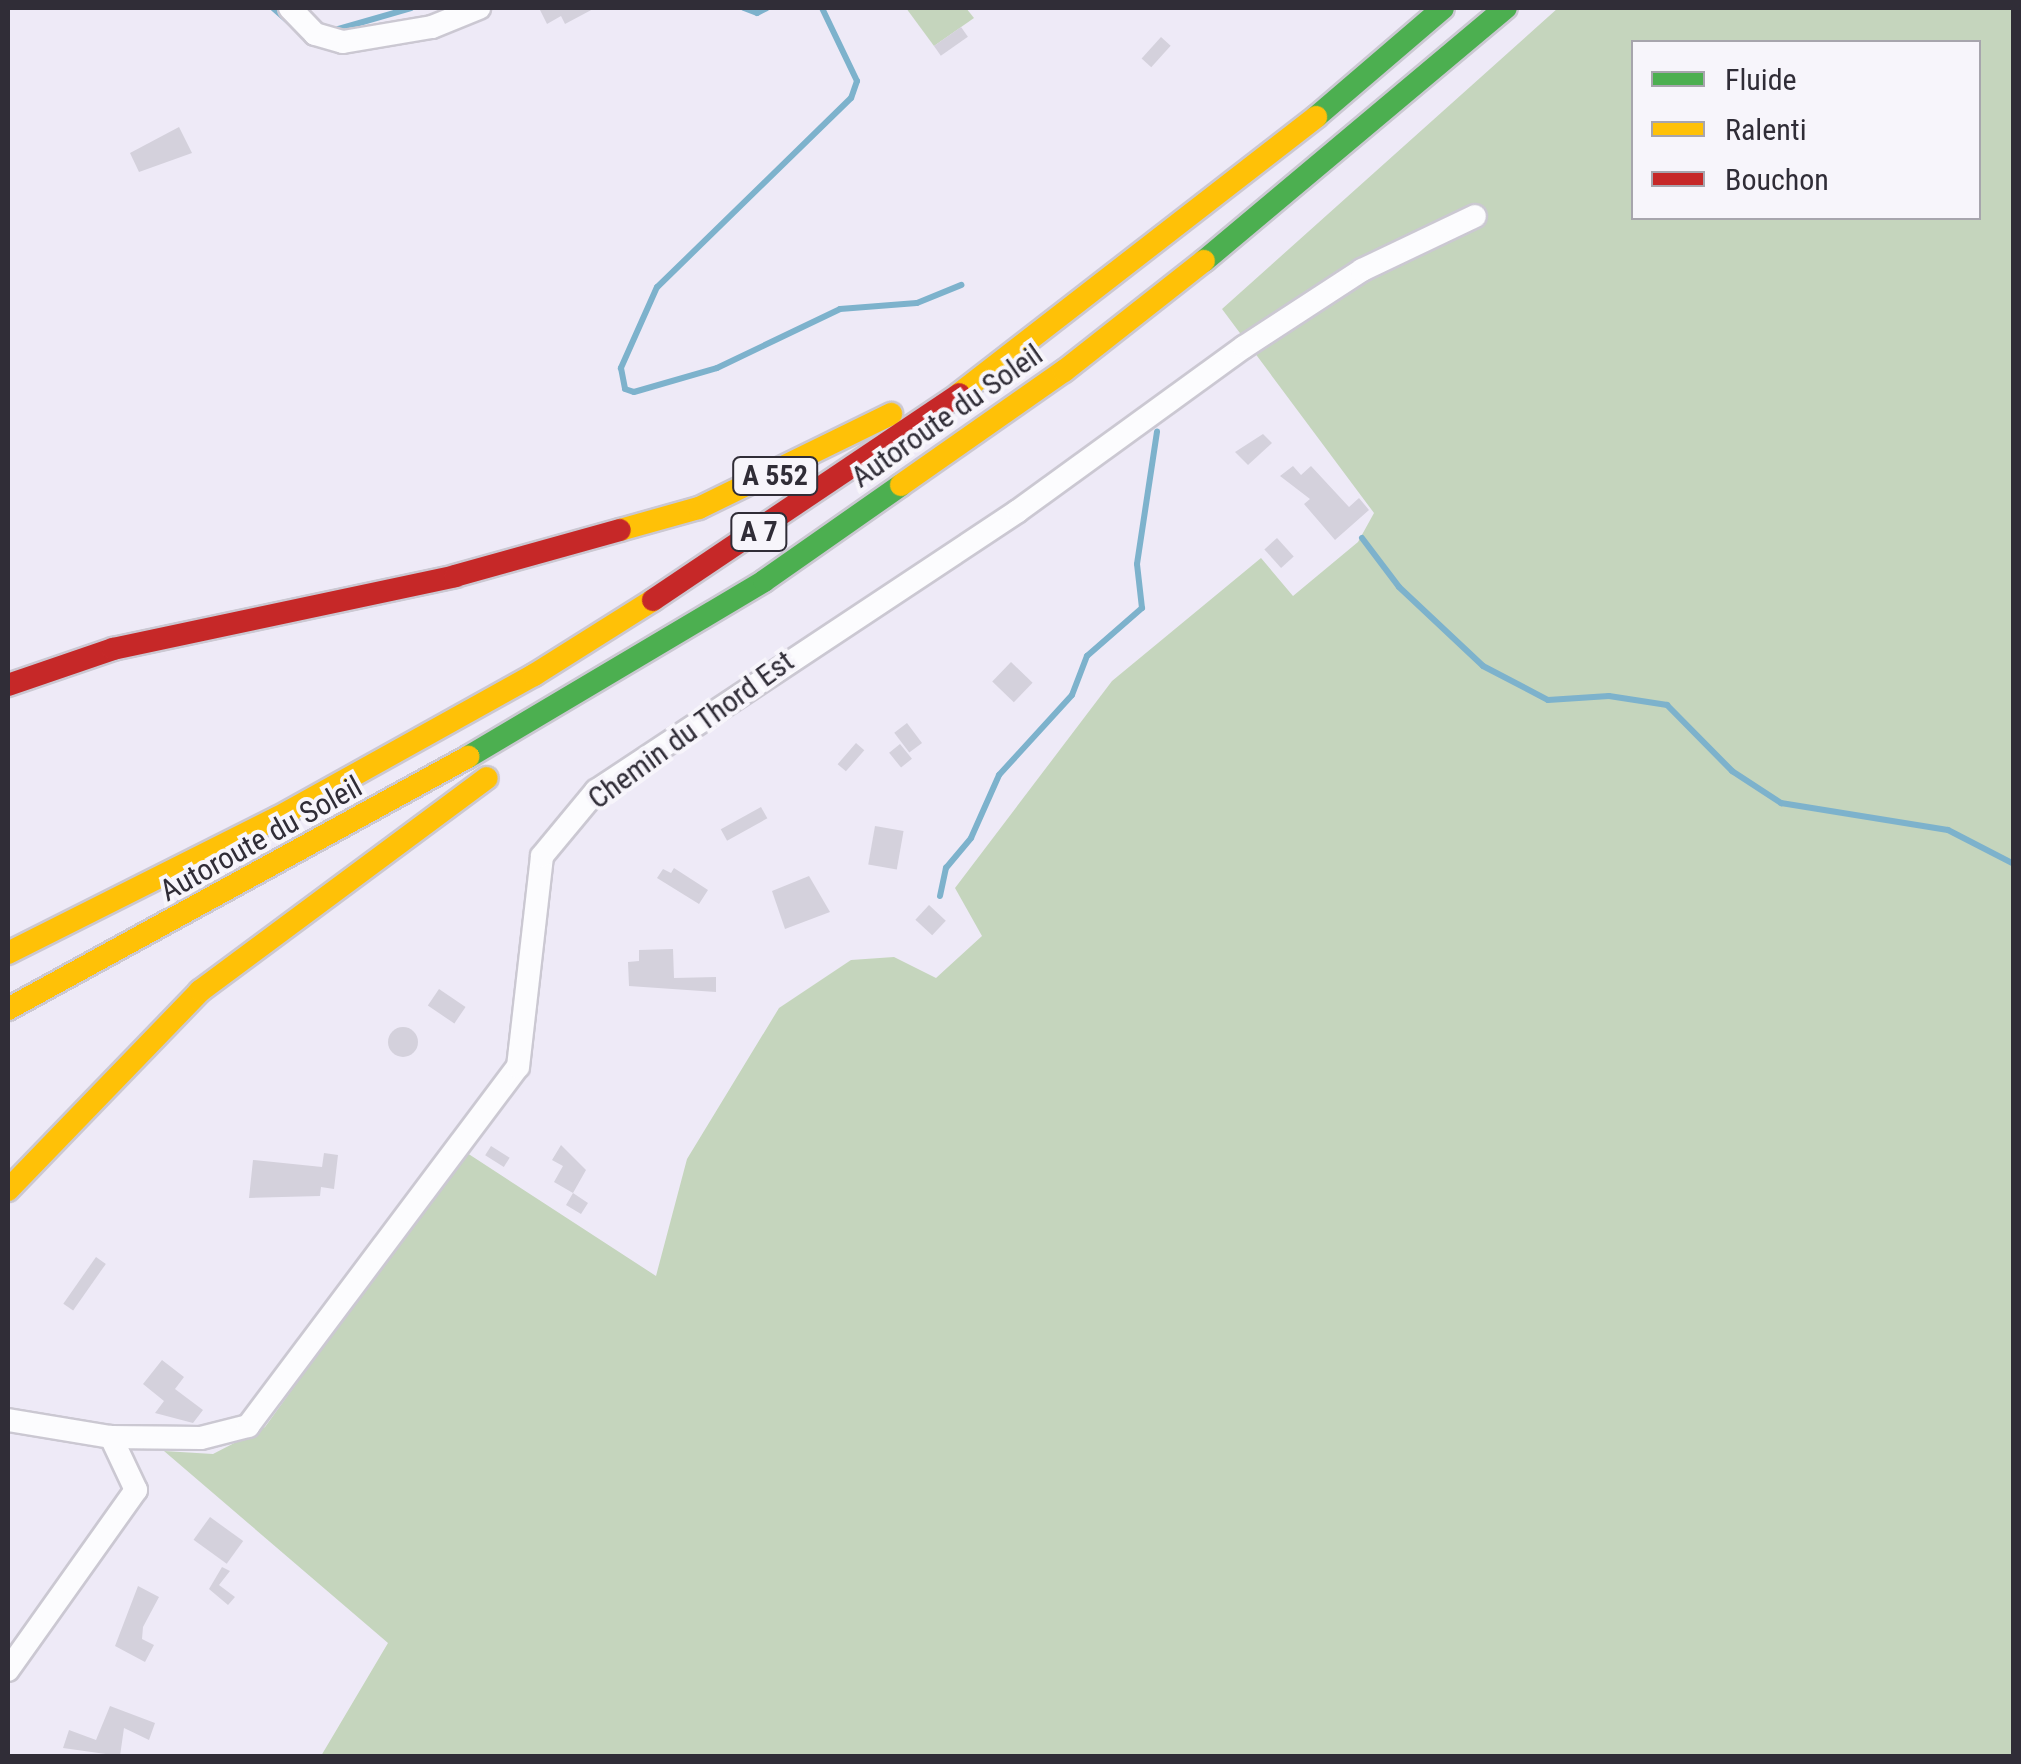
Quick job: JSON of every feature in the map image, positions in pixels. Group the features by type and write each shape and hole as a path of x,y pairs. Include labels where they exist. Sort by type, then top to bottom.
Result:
{"highway":[{"name":"A 552","path":"8,684 113,649 601,538 699,508 780,474 956,376 1226,171 1416,8"},
{"name":"Autoroute du Soleil","path":"8,953 380,761 534,675 728,553 1022,351 1252,171 1443,8"},
{"name":"Autoroute du Soleil","path":"8,1008 386,806 764,581 1064,371 1273,207 1506,8"},
{"path":"8,1190 128,1058 270,933 764,581"}],"street":[{"path":"290,8 315,34 343,42 432,28 479,8"},
{"name":"Chemin du Thord Est","path":"8,1420 111,1437 223,1436 248,1426 518,1067 542,856 596,791 1018,511 1244,346 1362,270 1475,216"},
{"path":"8,1670 136,1490 111,1437"}],"green space":[{"path":"906,8 966,8 974,18 934,46"},
{"path":"1558,8 2013,8 2013,1756 321,1756 388,1643 164,1451 213,1454 265,1427 464,1151 656,1276 687,1159 779,1008 851,960 894,957 936,978 982,936 955,888 1112,681 1261,558 1293,596 1358,542 1374,513 1222,309"}],"building":[{"path":"539,8 595,8 565,24 561,16 547,24"},
{"path":"961,27 968,37 941,56 934,46"},
{"path":"1161,37 1171,46 1151,67 1142,59"},
{"path":"179,127 192,153 139,172 130,153"},
{"path":"1263,434 1272,443 1248,465 1235,452"},
{"path":"1293,466 1301,475 1311,466 1349,507 1359,498 1369,510 1335,540 1304,504 1310,499 1280,476"},
{"path":"1277,538 1294,557 1281,568 1264,549"},
{"path":"1011,662 1033,683 1014,702 992,681"},
{"path":"907,723 922,743 909,753 894,733"},
{"path":"856,743 864,750 846,771 838,764"},
{"path":"900,744 912,759 901,768 889,753"},
{"path":"761,807 767,818 727,841 721,829"},
{"path":"875,826 904,831 897,869 868,864"},
{"path":"674,868 708,890 699,904 657,878 663,869 671,873"},
{"path":"809,876 830,912 785,929 772,891"},
{"path":"929,905 946,921 932,935 915,920"},
{"path":"673,949 674,978 716,977 716,992 629,986 628,962 639,961 639,950"},
{"path":"439,989 466,1007 454,1023 428,1006"},
{"path":"403,1027 414,1031 418,1042 414,1053 403,1057 392,1053 388,1042 392,1031"},
{"path":"561,1145 586,1170 573,1193 554,1182 563,1166 552,1160"},
{"path":"491,1146 510,1158 504,1167 485,1155"},
{"path":"324,1153 338,1155 334,1189 321,1187 320,1196 249,1198 253,1160 322,1167"},
{"path":"573,1193 588,1203 581,1214 566,1205"},
{"path":"96,1257 106,1264 73,1311 63,1304"},
{"path":"162,1360 184,1377 175,1389 203,1410 193,1423 155,1413 164,1401 143,1384"},
{"path":"210,1517 243,1541 227,1564 194,1540"},
{"path":"222,1567 230,1571 219,1585 235,1597 228,1605 209,1589"},
{"path":"138,1586 159,1597 143,1627 142,1639 154,1645 145,1662 115,1646"},
{"path":"110,1706 155,1723 149,1740 124,1728 120,1756 63,1748 69,1730 96,1740"}],"waterway":[{"path":"273,8 298,30"},
{"path":"335,30 411,8"},
{"path":"744,8 757,13 767,8"},
{"path":"822,8 857,81 851,98 657,287 621,368 625,389 634,392 717,368 840,309 917,303 961,285"},
{"path":"940,896 946,868 971,838 999,775 1072,695 1087,656 1142,608 1137,564 1157,432"},
{"path":"1362,538 1399,587 1483,666 1548,700 1609,696 1667,705 1732,771 1781,803 1948,830 2014,864"}],"traffic: fast":[{"path":"1316,117 1443,8"},
{"path":"1204,261 1506,8"},
{"path":"468,757 764,581 901,485"}],"traffic: slow":[{"path":"959,394 1316,117"},
{"path":"901,485 1064,371 1204,261"},
{"path":"620,530 699,508 891,414"},
{"path":"8,953 277,818 534,675 653,600"},
{"path":"8,1009 468,757"},
{"path":"8,1190 200,991 487,778"}],"traffic: jam":[{"path":"653,600 959,394"},
{"path":"8,685 113,649 455,576 620,530"}]}
